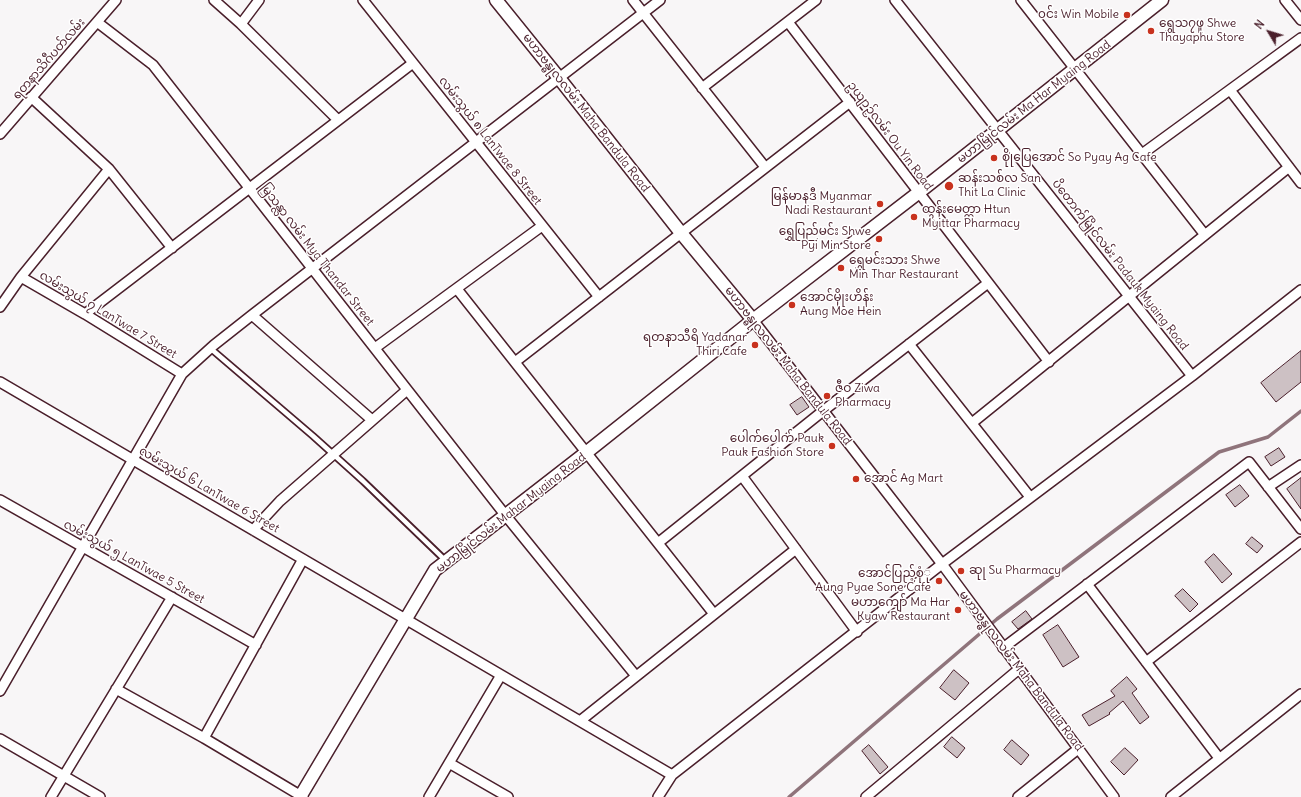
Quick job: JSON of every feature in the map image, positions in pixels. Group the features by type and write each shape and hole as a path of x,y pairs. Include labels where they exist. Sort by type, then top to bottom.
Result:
{"street":[{"name":"ရတနာသိဂီပတ်လမ်း","path":"0,134 116,0"},
{"path":"214,0 241,24 338,120"},
{"path":"241,24 259,0"},
{"name":"လမ်းသွယ် ၈ LanTwae 8 Street","path":"363,0 599,297"},
{"name":"မဟာဗန္ဓုလလမ်း Maha Bandula Road","path":"496,0 681,233 753,320 942,564 1114,797"},
{"path":"633,0 765,168"},
{"path":"0,690 134,460 182,374 210,348 312,268 660,0"},
{"path":"702,88 816,0"},
{"name":"ပိတောက်မြိုင်လမ်း Padauk Myaing Road","path":"895,0 1192,376"},
{"path":"1021,0 1205,235"},
{"name":"မဟာမြိုင်လမ်း Ma Har Myaing Road","path":"753,320 999,130 1162,0"},
{"path":"1285,0 1301,20"},
{"name":"မြသန္လာ လမ်း Mya Thandar Street","path":"97,22 153,65 506,516 636,676"},
{"name":"ဥယျာဉ်လမ်း Ou Yin Road","path":"788,22 1049,362"},
{"path":"1142,154 1301,38"},
{"path":"85,314 413,63"},
{"path":"1230,90 1301,183"},
{"path":"31,97 109,169 172,248"},
{"path":"515,362 850,102"},
{"path":"972,424 1289,168"},
{"path":"0,307 22,277 109,169"},
{"path":"375,348 542,226"},
{"name":"လမ်းသွယ် ၇ LanTwae 7 Street","path":"22,277 182,374"},
{"path":"658,543 823,411 988,283"},
{"path":"457,289 714,614"},
{"path":"658,797 672,775 857,632 942,564 1192,376 1301,290"},
{"path":"252,315 372,420"},
{"name":"မဟာမြိုင်လမ်း Mahar Myaing Road","path":"301,797 436,570 753,320"},
{"path":"910,344 1030,497"},
{"name":"လမ်းသွယ် ၆ LanTwae 6 Street","path":"0,382 672,775"},
{"path":"253,530 280,501 407,390"},
{"path":"1004,648 1248,462 1301,529"},
{"path":"1268,487 1301,465"},
{"path":"742,476 857,632"},
{"name":"လမ်းသွယ် ၅ LanTwae 5 Street","path":"0,500 256,645"},
{"path":"1146,662 1301,542"},
{"path":"580,721 796,549"},
{"path":"204,738 303,559"},
{"path":"1087,584 1219,758"},
{"path":"51,797 172,598"},
{"path":"866,797 1019,669"},
{"path":"429,797 501,675"},
{"path":"116,689 204,738 301,797"},
{"path":"1171,797 1301,694"},
{"path":"0,738 100,797"},
{"path":"1018,797 1078,749"},
{"path":"449,763 508,797"}],"lane":[{"path":"210,348 333,454 447,562"}],"building":[{"path":"1301,351 1301,382 1276,402 1261,383"},
{"path":"802,397 809,407 797,415 790,405"},
{"path":"1279,448 1285,457 1271,466 1265,457"},
{"path":"1301,478 1301,509 1287,489"},
{"path":"1240,485 1249,496 1235,507 1226,495"},
{"path":"1252,537 1263,546 1257,553 1246,544"},
{"path":"1214,554 1232,574 1222,583 1205,562"},
{"path":"1183,589 1198,604 1190,612 1175,596"},
{"path":"1026,611 1032,619 1018,629 1012,622"},
{"path":"1058,625 1079,657 1063,667 1043,635"},
{"path":"954,670 969,683 955,700 940,688"},
{"path":"1127,677 1137,689 1132,693 1149,717 1140,724 1123,701 1109,713 1110,714 1089,726 1082,715 1115,696 1111,691"},
{"path":"952,737 965,748 957,758 944,747"},
{"path":"1012,740 1029,755 1021,765 1004,750"},
{"path":"869,745 888,767 880,774 862,751"},
{"path":"1125,748 1138,760 1124,775 1111,762"}],"waterway":[{"path":"789,797 997,619 1219,452 1268,437 1301,411"}],"place":[{"name":"၀င်း Win Mobile","path":"1127,15"},
{"name":"ရွှေသ၇ဖူ Shwe Thayaphu Store","path":"1151,31"},
{"name":"စိုုပြေအောင် So Pyay Ag Cafe","path":"994,158"},
{"name":"ဆန်းသစ်လ San Thit La Clinic","path":"949,186"},
{"name":"မြန်မာနဒီ Myanmar Nadi Restaurant","path":"880,204"},
{"name":"ထွန်းမေတ္တာ Htun Myittar Pharmacy","path":"914,217"},
{"name":"ရွှေပြည်မင်း Shwe Pyi Min Store","path":"879,239"},
{"name":"ရွှေမင်းသား Shwe Min Thar Restaurant","path":"841,268"},
{"name":"အောင်မိုုးဟိန်း Aung Moe Hein","path":"792,305"},
{"name":"ရတနာသီရိ Yadanar Thiri Cafe","path":"755,345"},
{"name":"ဇီဝ Ziwa Pharmacy","path":"827,396"},
{"name":"ပေါက်ပေါက် Pauk Pauk Fashion Store","path":"832,446"},
{"name":"အောင် Ag Mart","path":"856,479"},
{"name":"ဆုု Su Pharmacy","path":"961,571"},
{"name":"အောင်ပြည့်စုံု Aung Pyae Sone Cafe","path":"939,581"},
{"name":"မဟာကျော် Ma Har Kyaw Restaurant","path":"958,610"}]}
